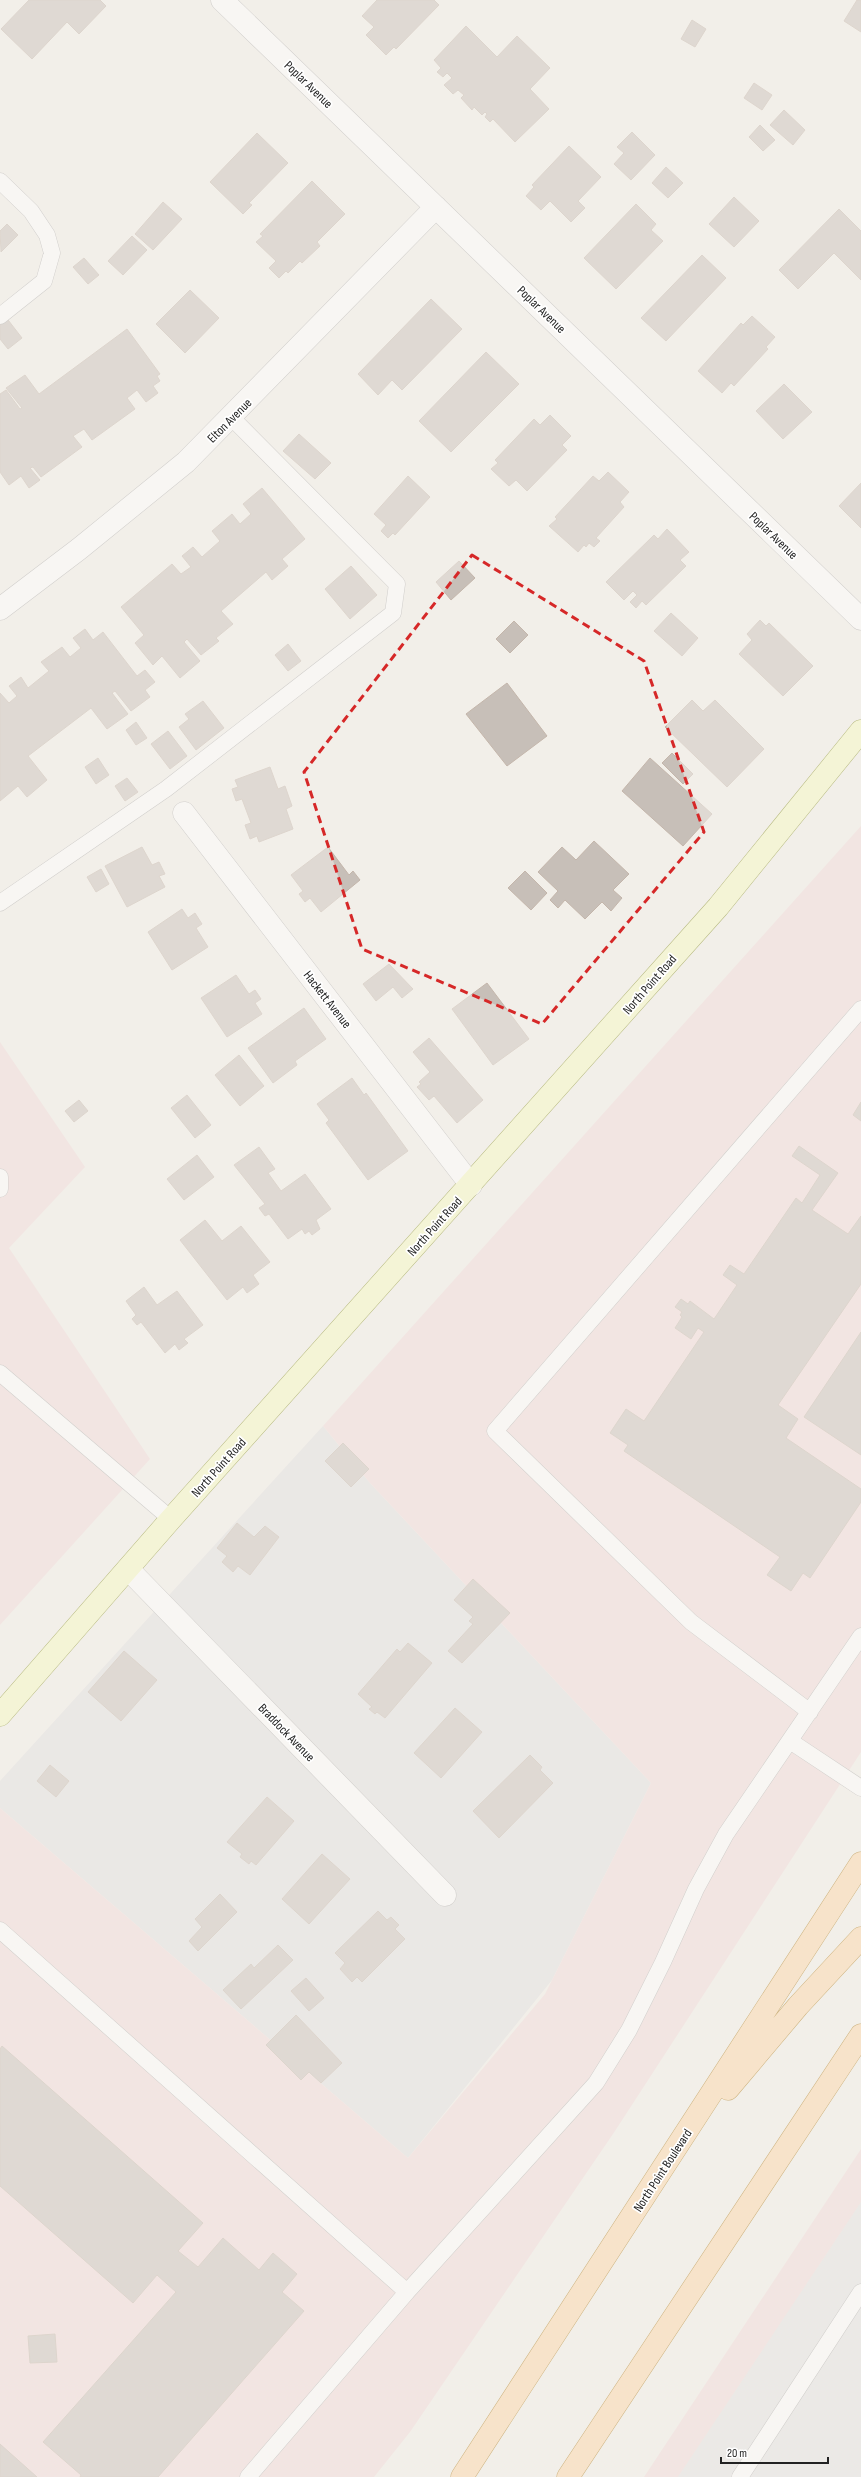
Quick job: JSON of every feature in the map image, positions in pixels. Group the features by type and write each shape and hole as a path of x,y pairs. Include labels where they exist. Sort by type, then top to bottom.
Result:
{"main road":[{"name":"North Point Boulevard","path":"462,2477 675,2150 811,1936 861,1863"},
{"path":"675,2150 798,2006 861,1938"},
{"path":"568,2477 861,2035"}],"street":[{"name":"Poplar Avenue","path":"222,0 861,619"},
{"name":"Elton Avenue","path":"3,601 140,501 186,462 232,418 436,207"},
{"name":"North Point Road","path":"0,1715 171,1519 471,1186 718,907 861,731"},
{"name":"Hackett Avenue","path":"184,813 471,1186"},
{"name":"Braddock Avenue","path":"128,1569 445,1895"}],"lane":[{"path":"0,181 31,211 47,235 52,253 44,281 0,316"},
{"path":"0,903 166,789 393,614 397,584 232,418"},
{"path":"810,1712 691,1622 495,1431 861,1010"},
{"path":"0,1177 0,1189"},
{"path":"3,1381 171,1519"},
{"path":"248,2477 407,2292 596,2083 629,2030 664,1962 696,1889 723,1841 861,1636"},
{"path":"790,1741 861,1788"},
{"path":"0,1931 407,2292"},
{"path":"843,2061 861,2044"},
{"path":"740,2477 861,2292"}],"highlighted area":[{"path":"472,555 644,661 704,832 542,1024 362,949 304,772"}],"shaded area":[{"path":"861,826 861,1752 615,2131 410,2432 374,2477 0,2477 0,1808 408,2158 545,1994 651,1783 370,1483 323,1426"},
{"path":"0,1042 85,1167 9,1248 150,1459 0,1625"},
{"path":"323,1426 370,1483 651,1783 552,1980 408,2158 0,1808 0,1781"},
{"path":"861,2149 861,2477 644,2477"},
{"path":"861,2202 861,2477 678,2477"}],"building":[{"path":"29,0 100,0 106,6 79,34 67,22 32,59 1,29"},
{"path":"377,0 434,0 439,5 396,49 394,47 386,55 366,35 374,27 362,16"},
{"path":"857,0 861,0 861,32 844,21"},
{"path":"692,20 706,29 695,47 681,39"},
{"path":"466,26 497,57 517,36 550,68 530,89 549,109 515,142 493,119 490,122 485,117 487,114 485,112 482,115 474,107 472,110 461,98 464,95 458,90 453,94 444,85 452,78 447,73 443,77 437,72 441,68 434,60"},
{"path":"754,83 772,95 762,110 744,98"},
{"path":"784,110 805,130 793,145 770,125"},
{"path":"760,125 775,140 763,151 749,137"},
{"path":"632,132 655,155 631,180 614,164 624,153 617,147"},
{"path":"257,133 288,163 249,203 252,205 243,214 210,182"},
{"path":"569,146 601,177 578,201 585,208 571,222 550,201 541,210 526,196 534,187 532,185"},
{"path":"666,167 683,183 668,198 652,183"},
{"path":"312,181 345,214 317,242 320,246 302,263 300,261 288,273 286,271 279,278 269,268 276,261 256,242 263,236 260,234"},
{"path":"734,197 759,221 734,247 709,224"},
{"path":"163,202 182,219 153,250 135,234"},
{"path":"636,204 656,224 651,230 663,241 616,289 584,258"},
{"path":"839,209 861,231 861,280 834,253 798,289 779,270"},
{"path":"7,224 18,235 1,252 0,231"},
{"path":"132,236 147,250 123,275 108,261"},
{"path":"702,255 726,278 666,341 641,318"},
{"path":"84,258 99,275 88,284 73,267"},
{"path":"190,290 219,318 185,353 156,324"},
{"path":"431,299 462,329 402,390 392,380 378,395 358,374"},
{"path":"5,316 22,338 8,349 0,339 0,320"},
{"path":"752,316 775,337 766,347 768,349 734,386 731,383 722,393 698,371 741,323 743,325"},
{"path":"127,329 160,374 157,376 160,381 153,386 158,393 146,402 137,390 127,398 135,409 92,440 84,429 73,436 82,447 41,477 33,467 30,468 40,480 29,488 21,476 9,485 0,472 0,394 6,390 20,409 22,408 6,388 25,375 39,394"},
{"path":"486,352 519,384 451,452 419,421"},
{"path":"784,384 812,412 783,439 756,411"},
{"path":"550,415 571,436 562,445 567,450 527,491 516,480 509,486 491,469 498,463 495,460 534,419 540,425"},
{"path":"299,434 331,463 315,479 283,451"},
{"path":"608,472 629,492 620,502 624,507 596,538 600,541 594,547 589,543 586,547 584,545 578,552 549,526 557,519 555,517 593,476 599,481"},
{"path":"408,476 430,497 395,535 393,533 388,538 381,531 386,525 374,514"},
{"path":"861,483 861,528 839,506"},
{"path":"262,488 305,539 282,559 288,566 272,580 266,572 221,611 233,624 216,638 219,641 201,655 187,639 184,642 200,661 180,678 162,656 153,665 135,643 144,635 121,607 172,564 181,574 191,567 182,556 193,547 202,557 220,541 212,531 232,514 240,524 251,514 243,504"},
{"path":"667,529 689,552 680,560 686,566 646,605 642,601 636,608 630,602 637,595 633,591 624,600 606,582 654,535 658,539"},
{"path":"459,561 475,578 451,600 436,582"},
{"path":"351,566 377,595 350,619 325,589"},
{"path":"671,613 698,638 682,656 654,631"},
{"path":"760,620 766,626 769,623 813,666 783,696 739,654 752,640 747,634"},
{"path":"514,621 528,635 510,653 496,639"},
{"path":"85,629 93,640 103,632 137,676 145,670 155,682 145,690 150,697 131,711 115,691 112,693 128,714 107,729 91,708 28,756 47,780 27,797 18,786 0,801 0,693 9,703 17,696 9,686 21,677 28,688 49,671 41,662 62,647 70,657 81,648 73,638"},
{"path":"288,644 301,661 288,671 275,655"},
{"path":"507,683 547,736 507,766 466,714"},
{"path":"692,700 703,711 715,700 764,749 727,787 665,727"},
{"path":"203,701 224,728 196,750 179,727 189,719 185,714"},
{"path":"136,722 147,738 136,745 126,730"},
{"path":"168,731 187,756 170,769 151,744"},
{"path":"672,753 693,774 683,784 662,763"},
{"path":"98,758 109,775 96,784 85,767"},
{"path":"650,758 712,814 683,846 622,791"},
{"path":"270,767 278,789 285,786 292,806 286,809 293,829 259,842 257,836 250,839 245,825 251,823 242,799 236,801 232,789 238,787 235,780"},
{"path":"127,778 138,792 125,801 115,786"},
{"path":"594,841 629,874 613,890 622,898 611,911 602,902 585,919 565,900 558,908 550,900 558,891 538,872 562,847 576,860"},
{"path":"142,847 152,865 159,862 165,874 159,876 165,887 127,907 105,866"},
{"path":"328,847 349,875 353,871 360,880 321,912 310,898 305,902 299,894 303,891 291,875"},
{"path":"101,869 109,884 96,892 87,877"},
{"path":"525,871 547,893 531,910 508,888"},
{"path":"182,909 188,918 195,913 202,924 196,928 208,947 172,970 148,932"},
{"path":"389,964 413,989 402,998 393,987 376,1001 363,984"},
{"path":"236,975 249,994 255,990 261,999 255,1003 262,1014 227,1037 201,998"},
{"path":"487,983 529,1039 493,1065 452,1009"},
{"path":"304,1008 326,1039 295,1061 297,1065 273,1083 248,1048"},
{"path":"429,1038 483,1100 457,1123 434,1096 429,1100 417,1087 421,1084 419,1082 430,1072 413,1052"},
{"path":"239,1055 264,1086 240,1106 215,1075"},
{"path":"352,1078 364,1095 366,1093 408,1151 368,1180 326,1123 329,1120 317,1104"},
{"path":"187,1095 211,1125 195,1138 171,1108"},
{"path":"79,1100 88,1111 74,1122 65,1111"},
{"path":"861,1102 861,1121 853,1115"},
{"path":"799,1146 838,1173 812,1210 848,1234 861,1216 861,1284 778,1405 798,1419 786,1438 861,1489 861,1502 810,1578 803,1573 791,1591 767,1575 780,1557 624,1451 628,1445 610,1433 626,1409 644,1421 704,1332 698,1328 691,1339 675,1328 682,1317 680,1315 682,1312 675,1307 681,1299 688,1304 690,1301 714,1319 737,1285 723,1275 730,1265 744,1274 796,1198 802,1203 820,1175 792,1156"},
{"path":"259,1147 275,1169 268,1173 281,1191 305,1174 331,1209 316,1220 320,1229 312,1235 309,1231 305,1234 302,1229 288,1239 269,1214 265,1216 259,1208 265,1204 234,1165"},
{"path":"197,1155 214,1177 184,1200 167,1179"},
{"path":"205,1220 222,1241 241,1226 270,1262 253,1275 259,1284 247,1293 243,1287 227,1300 180,1240"},
{"path":"144,1287 157,1305 177,1291 203,1325 184,1339 188,1343 179,1350 175,1344 165,1353 141,1322 137,1325 132,1319 136,1315 126,1301"},
{"path":"861,1332 861,1455 804,1417"},
{"path":"343,1443 369,1469 351,1487 325,1461"},
{"path":"237,1523 254,1537 265,1526 279,1537 250,1575 238,1566 233,1572 222,1562 227,1556 217,1548"},
{"path":"473,1579 510,1613 462,1663 448,1651 473,1624 469,1621 473,1617 454,1600"},
{"path":"408,1643 432,1663 385,1718 377,1712 375,1714 369,1709 372,1707 358,1694 397,1649 400,1652"},
{"path":"124,1651 157,1680 121,1721 88,1692"},
{"path":"455,1708 482,1732 441,1778 414,1753"},
{"path":"530,1755 542,1767 540,1770 553,1783 499,1838 473,1811"},
{"path":"50,1765 69,1781 56,1797 37,1781"},
{"path":"267,1797 294,1821 256,1865 251,1861 249,1864 240,1857 242,1854 227,1842"},
{"path":"322,1854 350,1879 309,1924 282,1899"},
{"path":"220,1894 237,1912 198,1951 189,1941 202,1927 195,1919"},
{"path":"378,1911 387,1920 391,1917 399,1925 395,1929 405,1939 362,1982 357,1977 352,1982 340,1969 345,1963 335,1953"},
{"path":"278,1945 293,1960 241,2009 223,1990 251,1964 254,1968"},
{"path":"306,1978 324,1998 309,2011 291,1991"},
{"path":"296,2015 342,2063 321,2083 309,2072 301,2080 266,2045"},
{"path":"2,2046 203,2223 178,2251 198,2267 223,2238 259,2270 273,2253 297,2274 282,2292 304,2311 158,2477 80,2477 81,2475 43,2442 176,2292 157,2275 133,2303 0,2186 0,2049"},
{"path":"55,2334 57,2362 30,2363 28,2336"},
{"path":"0,2444 37,2477 0,2477"}]}
